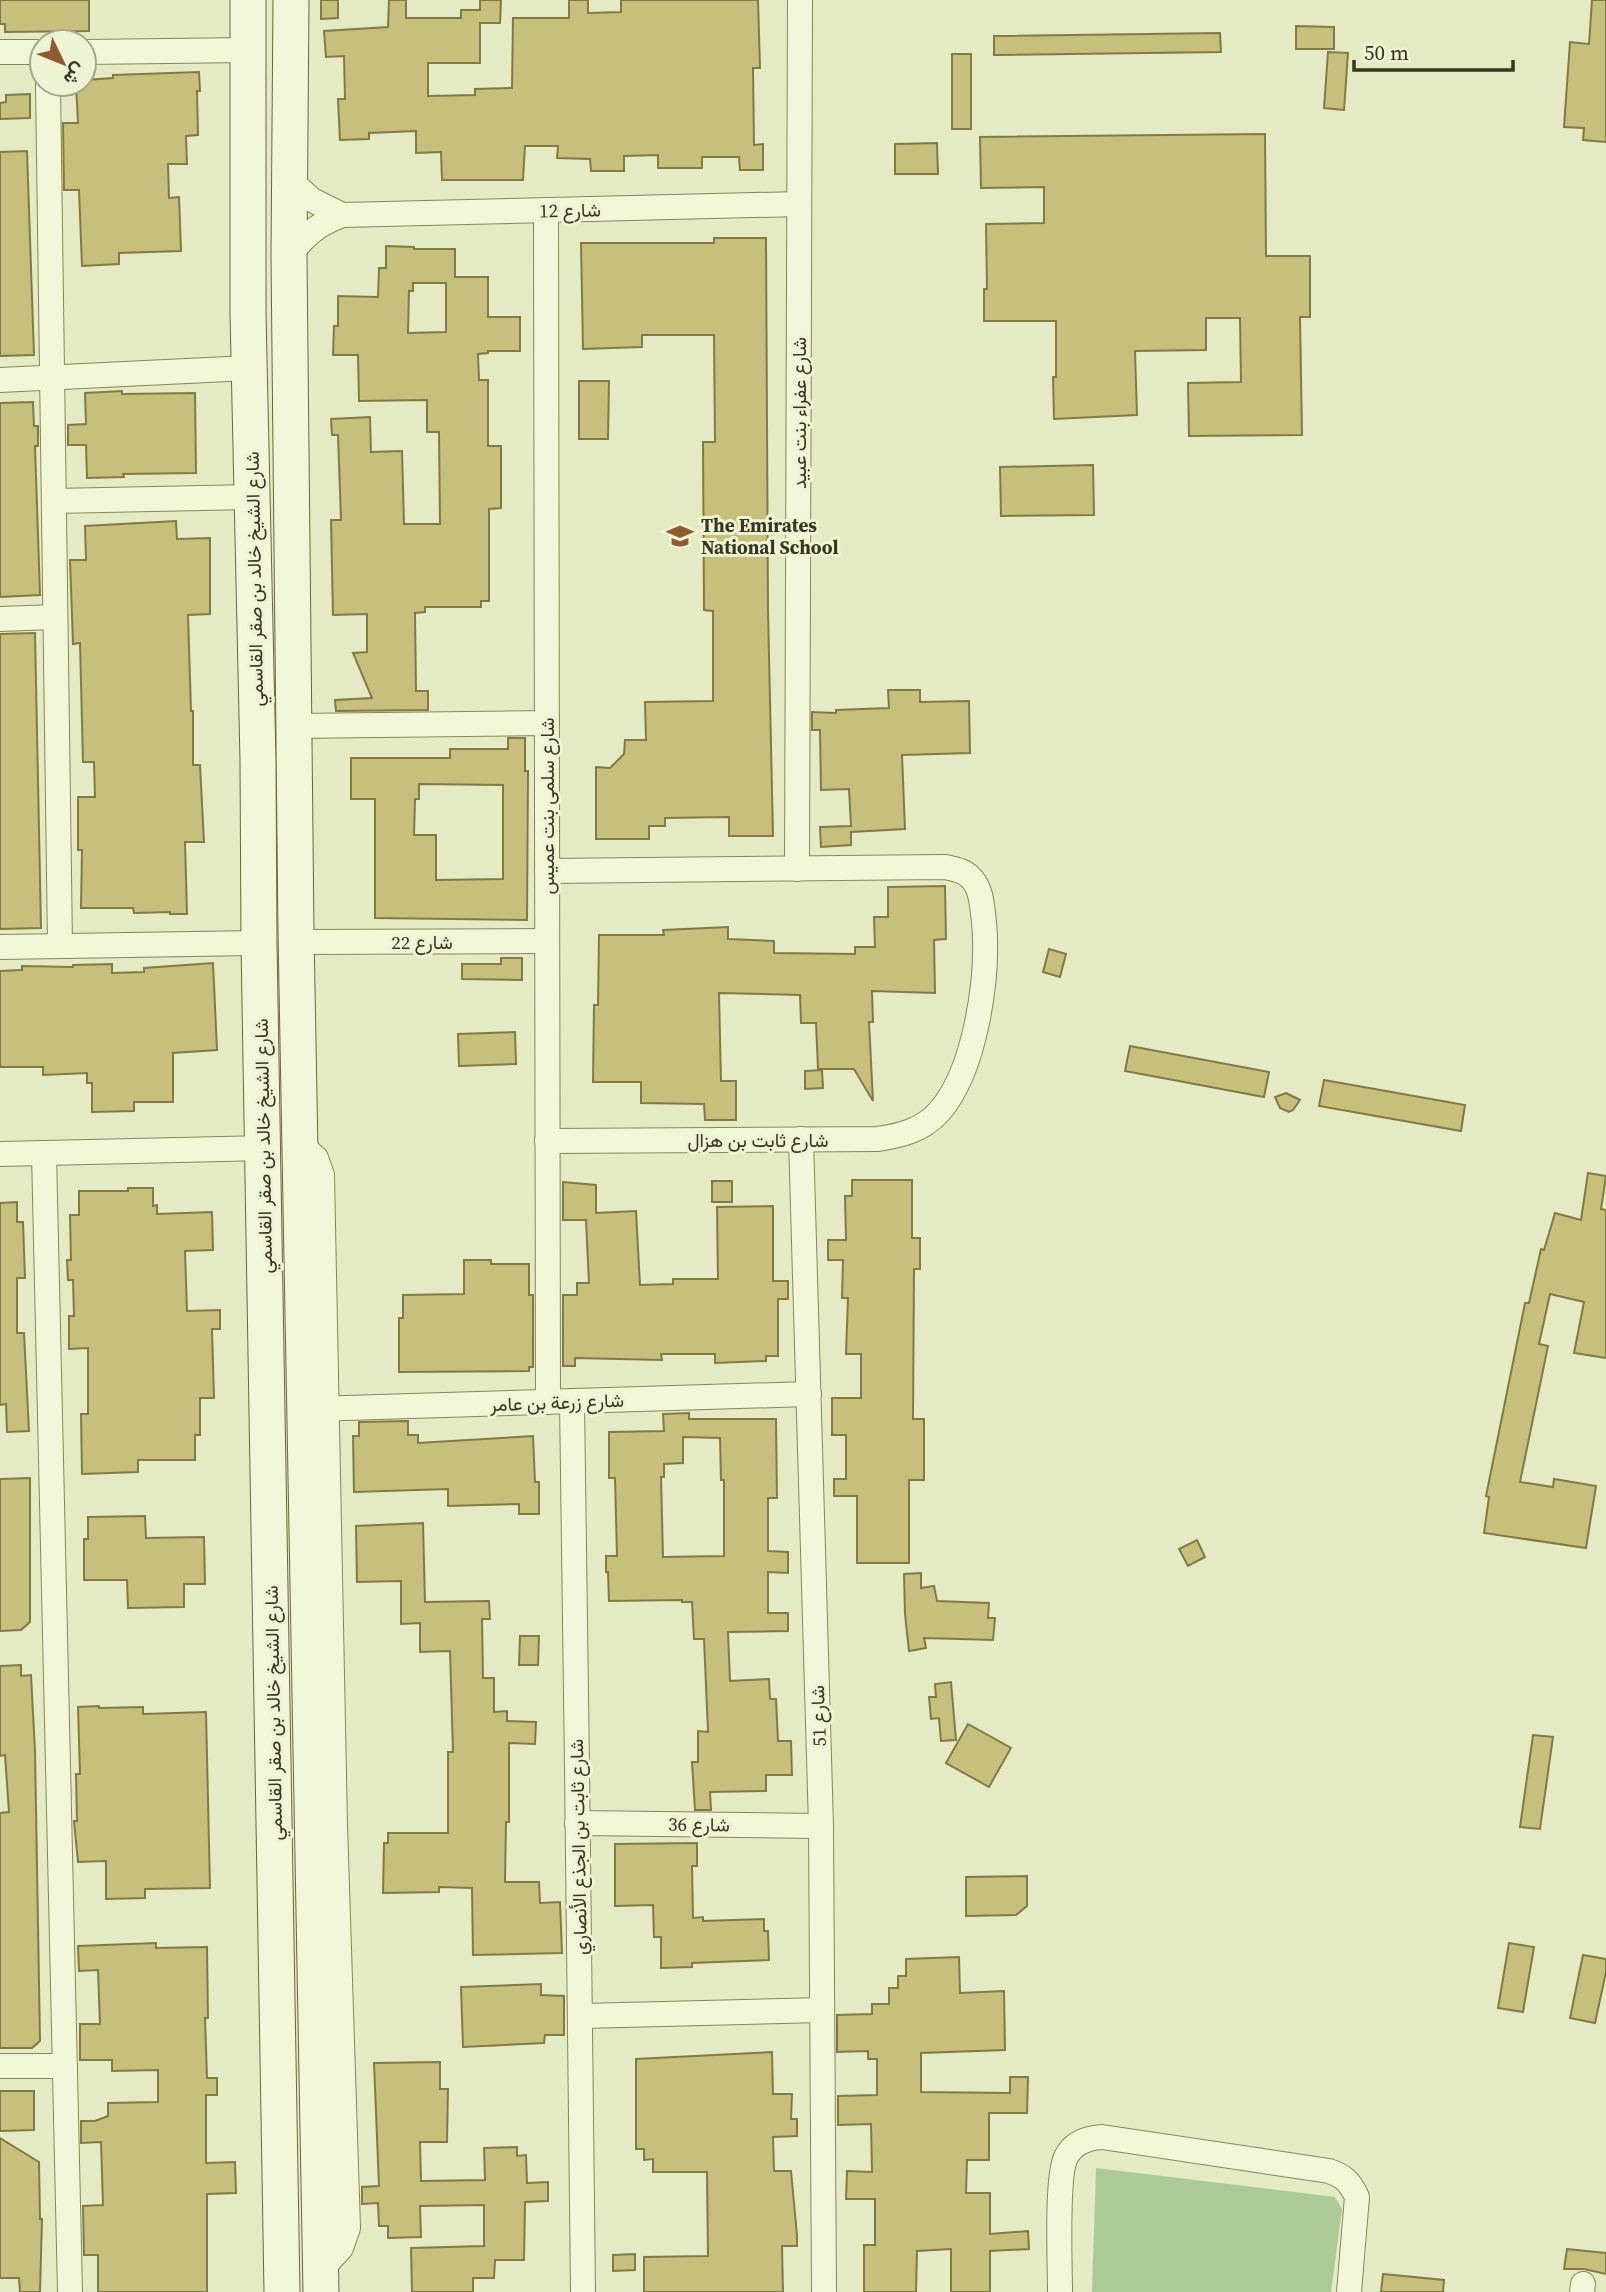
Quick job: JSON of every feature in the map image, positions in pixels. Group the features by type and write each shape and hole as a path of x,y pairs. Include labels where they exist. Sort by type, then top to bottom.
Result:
{"main road":[{"name":"شارع الشيخ خالد بن صقر القاسمي","path":"248,0 248,314 258,761 282,2292"},
{"name":"شارع الشيخ خالد بن صقر القاسمي","path":"294,4 288,178 299,1143 316,1409 332,2146 322,2286"},
{"path":"248,314 255,304 261,301 272,304 281,354 290,377"}],"street":[{"name":"شارع عفراء بنت عبيد","path":"797,869 800,0"},
{"path":"98,52 249,50"},
{"path":"0,52 28,52"},
{"path":"48,98 60,946"},
{"name":"شارع 12","path":"288,178 312,200 342,215"},
{"name":"شارع 12","path":"289,257 311,230 342,215 799,204"},
{"name":"شارع سلمى بنت عميس","path":"547,210 547,1141 560,1401"},
{"path":"0,380 250,368"},
{"path":"54,501 252,497"},
{"path":"0,619 55,617"},
{"path":"293,726 547,723"},
{"name":"شارع ثابت بن هزال","path":"547,1141 877,1139 899,1136 920,1127 938,1113 952,1094 975,1032 985,967 982,901 971,877 959,870 945,867 797,869"},
{"path":"547,871 797,869"},
{"name":"شارع 22","path":"296,942 547,941"},
{"path":"0,947 259,943"},
{"name":"شارع 51","path":"801,1139 821,1826 824,2292"},
{"path":"0,1154 263,1149"},
{"path":"44,1153 70,2292"},
{"name":"شارع زرعة بن عامر","path":"316,1409 809,1394"},
{"name":"شارع ثابت بن الجذع الأنصاري","path":"560,1401 582,2016 583,2292"},
{"name":"شارع 36","path":"577,1823 821,1826"},
{"path":"582,2016 821,2010"},
{"path":"0,2066 65,2066"},
{"path":"1060,2292 1061,2183 1065,2159 1079,2143 1089,2137 1102,2137 1329,2171 1342,2176 1357,2197 1349,2292"}],"green space":[{"path":"1096,2168 1335,2197 1342,2209 1331,2292 1092,2292"}],"building":[{"path":"0,0 89,0 89,28 28,28 28,32 5,32 5,24 0,24"},
{"path":"321,0 338,0 338,18 321,19"},
{"path":"389,0 406,0 406,18 461,18 461,10 480,10 480,0 501,0 500,23 480,23 480,63 428,63 428,96 475,95 475,89 512,88 513,18 569,18 569,0 588,0 588,13 621,12 621,0 758,0 760,68 753,68 754,145 763,144 763,170 740,170 739,157 702,157 702,168 658,168 658,155 624,156 624,171 591,171 590,159 557,158 558,146 525,146 523,180 442,180 441,152 416,153 416,131 369,133 369,139 340,140 338,99 345,99 344,56 326,57 324,31 388,27"},
{"path":"1592,0 1606,0 1606,142 1583,140 1584,128 1564,127 1570,42 1589,44"},
{"path":"1296,26 1334,27 1334,49 1296,49"},
{"path":"1220,33 1221,52 994,55 994,36"},
{"path":"1328,52 1348,53 1344,110 1324,108"},
{"path":"952,54 971,54 971,129 952,129"},
{"path":"199,72 198,135 186,136 187,164 168,164 169,198 179,197 181,251 119,253 119,264 82,266 79,190 64,190 63,123 78,123 77,98 98,98 98,79 113,78 113,75"},
{"path":"28,94 30,118 0,119 0,103 6,102 6,95"},
{"path":"1265,134 1266,256 1310,256 1310,317 1300,317 1302,435 1189,436 1188,383 1241,382 1240,318 1206,318 1206,350 1135,351 1137,415 1054,419 1056,321 984,321 984,289 987,289 986,224 1044,223 1044,187 981,188 980,137"},
{"path":"937,143 938,174 895,174 895,144"},
{"path":"27,151 34,355 0,356 0,152"},
{"path":"714,238 766,238 768,610 773,836 729,836 729,817 665,818 665,826 649,826 649,839 596,839 596,767 610,768 624,754 625,740 646,740 645,702 713,701 713,611 704,610 703,442 715,442 714,335 642,335 642,347 583,349 581,243 714,243"},
{"path":"386,246 455,249 455,277 488,277 488,317 520,317 520,351 488,351 478,354 479,380 488,380 488,446 501,446 501,508 489,509 489,601 481,601 481,607 425,607 425,612 415,613 416,691 428,691 428,710 336,711 335,700 372,698 353,653 367,652 367,614 333,615 331,520 341,520 338,435 332,435 331,419 370,417 371,452 402,451 404,524 440,524 439,432 427,432 427,400 359,401 358,355 333,355 334,326 338,326 338,296 378,297 379,268 386,268","holes":["413,283 446,283 446,332 408,333 409,291 413,291"]},
{"path":"579,381 609,381 608,439 579,439"},
{"path":"122,391 122,394 195,393 196,473 123,474 124,477 87,478 86,445 68,445 68,425 86,424 85,393"},
{"path":"33,402 34,426 38,426 38,446 35,446 40,595 0,597 0,403"},
{"path":"1093,465 1094,515 1001,516 1000,467"},
{"path":"176,521 177,539 210,538 210,614 188,615 193,765 200,765 204,842 185,842 187,914 134,913 133,908 81,908 82,850 78,850 78,797 95,797 94,762 83,762 80,643 73,644 70,560 86,560 85,526"},
{"path":"35,633 41,928 0,929 0,634"},
{"path":"888,690 920,690 920,702 969,701 970,753 902,755 905,829 851,832 851,845 821,847 820,827 851,826 849,789 821,790 820,730 812,730 812,712 836,713 836,710 889,708"},
{"path":"508,738 525,738 525,771 528,771 527,920 375,918 375,799 351,799 351,758 450,758 450,749 508,749","holes":["419,784 503,785 503,879 436,880 436,835 414,835 415,799 419,799"]},
{"path":"945,886 946,939 934,940 935,993 872,991 873,1022 869,1022 873,1101 854,1069 818,1069 816,1023 801,1023 800,995 719,993 721,1081 736,1081 736,1120 705,1120 704,1104 641,1103 641,1082 593,1082 594,1005 598,1005 599,935 664,935 663,930 728,927 728,939 774,941 774,953 855,954 855,947 875,947 874,917 888,917 888,887"},
{"path":"1049,949 1066,954 1060,977 1043,972"},
{"path":"501,958 522,958 522,980 462,979 462,964 501,964"},
{"path":"213,963 217,1050 173,1053 173,1102 134,1102 134,1111 92,1112 92,1083 87,1083 87,1073 43,1075 43,1067 0,1067 0,971 22,970 22,966 73,967 112,964 112,973 144,972 144,968"},
{"path":"515,1032 516,1064 459,1066 458,1034"},
{"path":"1130,1046 1269,1072 1264,1097 1125,1071"},
{"path":"822,1070 823,1088 805,1089 805,1071"},
{"path":"1324,1080 1465,1105 1461,1131 1319,1106"},
{"path":"1286,1093 1300,1100 1289,1112 1280,1108 1275,1097"},
{"path":"1588,1173 1606,1176 1601,1209 1606,1210 1606,1358 1574,1353 1584,1302 1550,1294 1539,1344 1548,1346 1520,1482 1553,1487 1554,1479 1596,1486 1586,1548 1484,1533 1489,1497 1486,1496 1525,1303 1529,1303 1541,1249 1544,1250 1555,1213 1581,1220"},
{"path":"852,1180 912,1180 912,1238 920,1238 920,1269 914,1269 913,1419 924,1419 924,1480 909,1480 909,1563 857,1563 857,1496 834,1496 834,1479 846,1479 846,1435 832,1435 832,1398 861,1398 861,1354 846,1354 848,1298 842,1298 843,1260 828,1260 828,1240 846,1240 845,1196 852,1196"},
{"path":"712,1181 732,1181 732,1202 712,1202"},
{"path":"563,1182 596,1185 596,1213 636,1211 640,1285 673,1284 673,1279 718,1279 717,1207 773,1206 773,1281 788,1281 788,1299 778,1299 778,1356 766,1356 766,1361 715,1363 715,1354 661,1354 662,1360 575,1358 575,1366 563,1366 563,1295 577,1295 577,1283 589,1283 586,1220 563,1220"},
{"path":"128,1188 153,1188 153,1206 157,1205 157,1214 212,1212 213,1250 185,1251 187,1311 220,1310 220,1329 212,1329 214,1398 200,1398 200,1435 195,1435 195,1460 138,1460 138,1472 82,1474 81,1414 88,1414 88,1348 69,1349 69,1316 74,1316 73,1280 68,1280 67,1260 71,1260 70,1215 79,1215 79,1191 128,1191"},
{"path":"17,1202 17,1222 23,1222 25,1278 17,1278 17,1333 24,1333 29,1431 7,1432 6,1404 0,1405 0,1203"},
{"path":"464,1260 491,1260 491,1264 529,1264 529,1295 533,1295 533,1367 529,1367 529,1371 399,1372 399,1318 403,1318 403,1295 464,1294"},
{"path":"689,1413 689,1419 776,1419 777,1498 768,1498 768,1551 788,1552 788,1573 768,1572 768,1613 788,1613 788,1631 728,1632 730,1681 769,1679 770,1699 776,1699 778,1741 791,1741 792,1775 766,1775 766,1791 710,1792 711,1810 695,1810 692,1762 698,1762 698,1731 708,1732 704,1639 694,1639 692,1602 609,1601 606,1556 617,1556 615,1478 609,1478 609,1432 664,1431 663,1414","holes":["683,1437 720,1438 721,1480 724,1480 724,1556 663,1557 661,1477 664,1477 664,1464 683,1463"]},
{"path":"408,1421 408,1435 418,1435 418,1443 533,1436 535,1482 539,1482 539,1514 519,1514 519,1504 448,1506 448,1489 354,1492 353,1436 359,1436 359,1422"},
{"path":"30,1478 30,1622 21,1630 0,1631 0,1479"},
{"path":"145,1516 146,1538 204,1537 205,1584 184,1584 184,1607 128,1608 127,1580 84,1580 84,1539 88,1539 88,1517"},
{"path":"423,1523 425,1602 489,1601 490,1619 482,1619 483,1678 494,1678 494,1712 507,1711 507,1721 536,1722 535,1744 509,1743 509,1822 506,1822 505,1882 539,1882 540,1903 560,1902 562,1953 473,1955 472,1888 439,1887 439,1892 383,1893 384,1843 388,1843 388,1833 448,1833 448,1752 453,1752 450,1651 420,1652 420,1623 401,1624 401,1581 357,1582 356,1526"},
{"path":"1197,1540 1205,1557 1188,1566 1179,1549"},
{"path":"921,1573 921,1588 934,1586 937,1601 989,1603 988,1618 995,1618 993,1640 924,1638 926,1648 909,1651 904,1574"},
{"path":"520,1636 539,1636 538,1665 519,1665"},
{"path":"21,1665 21,1676 31,1675 35,1751 40,2041 32,2048 0,2048 0,1813 9,1812 5,1755 0,1756 0,1666"},
{"path":"951,1682 956,1740 941,1741 939,1718 931,1719 929,1697 936,1697 935,1684"},
{"path":"78,1707 143,1707 143,1714 206,1712 210,1888 145,1889 145,1898 106,1899 106,1861 78,1862 74,1821 77,1821 76,1774 80,1774"},
{"path":"968,1724 1011,1748 989,1787 946,1763"},
{"path":"1533,1735 1553,1737 1540,1829 1520,1827"},
{"path":"697,1843 697,1866 692,1866 693,1918 703,1917 703,1921 764,1919 764,1931 768,1931 769,1960 692,1963 692,1967 661,1968 661,1937 654,1937 653,1905 615,1906 615,1844"},
{"path":"1027,1876 1027,1906 1016,1915 966,1916 966,1877"},
{"path":"156,1943 156,1948 207,1947 207,2078 217,2078 217,2095 206,2095 206,2163 235,2162 236,2193 207,2194 207,2292 98,2292 98,2255 84,2255 83,2206 103,2205 101,2142 81,2143 81,2121 95,2121 108,2116 108,2103 158,2102 158,2070 112,2071 112,2060 80,2060 80,2024 100,2024 98,1970 79,1971 78,1946"},
{"path":"1509,1943 1534,1947 1523,2012 1498,2008"},
{"path":"1583,1955 1606,1959 1606,1972 1595,2023 1570,2018"},
{"path":"959,1957 960,1993 1004,1991 1005,2050 921,2053 921,2092 1010,2093 1010,2077 1028,2077 1027,2113 989,2113 989,2160 967,2160 966,2193 990,2193 990,2234 1028,2231 1029,2249 990,2251 990,2292 951,2292 951,2249 917,2251 916,2292 864,2292 864,2245 875,2245 875,2199 846,2199 847,2171 872,2172 871,2124 838,2125 838,2096 877,2095 877,2059 868,2059 868,2051 837,2052 837,2015 872,2014 872,2004 889,2004 889,1988 898,1988 898,1976 906,1976 906,1959"},
{"path":"541,1984 541,1995 564,1996 564,2035 545,2035 544,2043 463,2047 461,1987"},
{"path":"772,2052 773,2094 792,2094 791,2119 797,2119 797,2136 773,2137 774,2171 791,2171 797,2235 797,2246 782,2246 783,2292 644,2292 644,2257 708,2256 707,2172 653,2172 653,2159 644,2160 644,2149 636,2149 636,2059"},
{"path":"440,2062 440,2089 448,2089 447,2142 420,2142 421,2181 485,2180 484,2148 517,2147 517,2156 526,2155 527,2183 548,2182 548,2201 525,2202 524,2260 495,2260 494,2278 473,2278 473,2292 412,2292 411,2248 484,2246 484,2205 420,2206 421,2237 388,2238 388,2226 379,2226 378,2203 362,2204 362,2187 379,2186 374,2063"},
{"path":"0,2091 34,2091 34,2130 0,2131"},
{"path":"0,2138 39,2162 42,2219 40,2292 20,2292 19,2278 0,2278"},
{"path":"1567,2249 1606,2253 1606,2274 1584,2269 1564,2269"},
{"path":"635,2254 635,2270 613,2271 613,2255"},
{"path":"1383,2274 1444,2280 1443,2292 1381,2292"}],"place":[{"name":"The Emirates National School","path":"680,536"}]}
